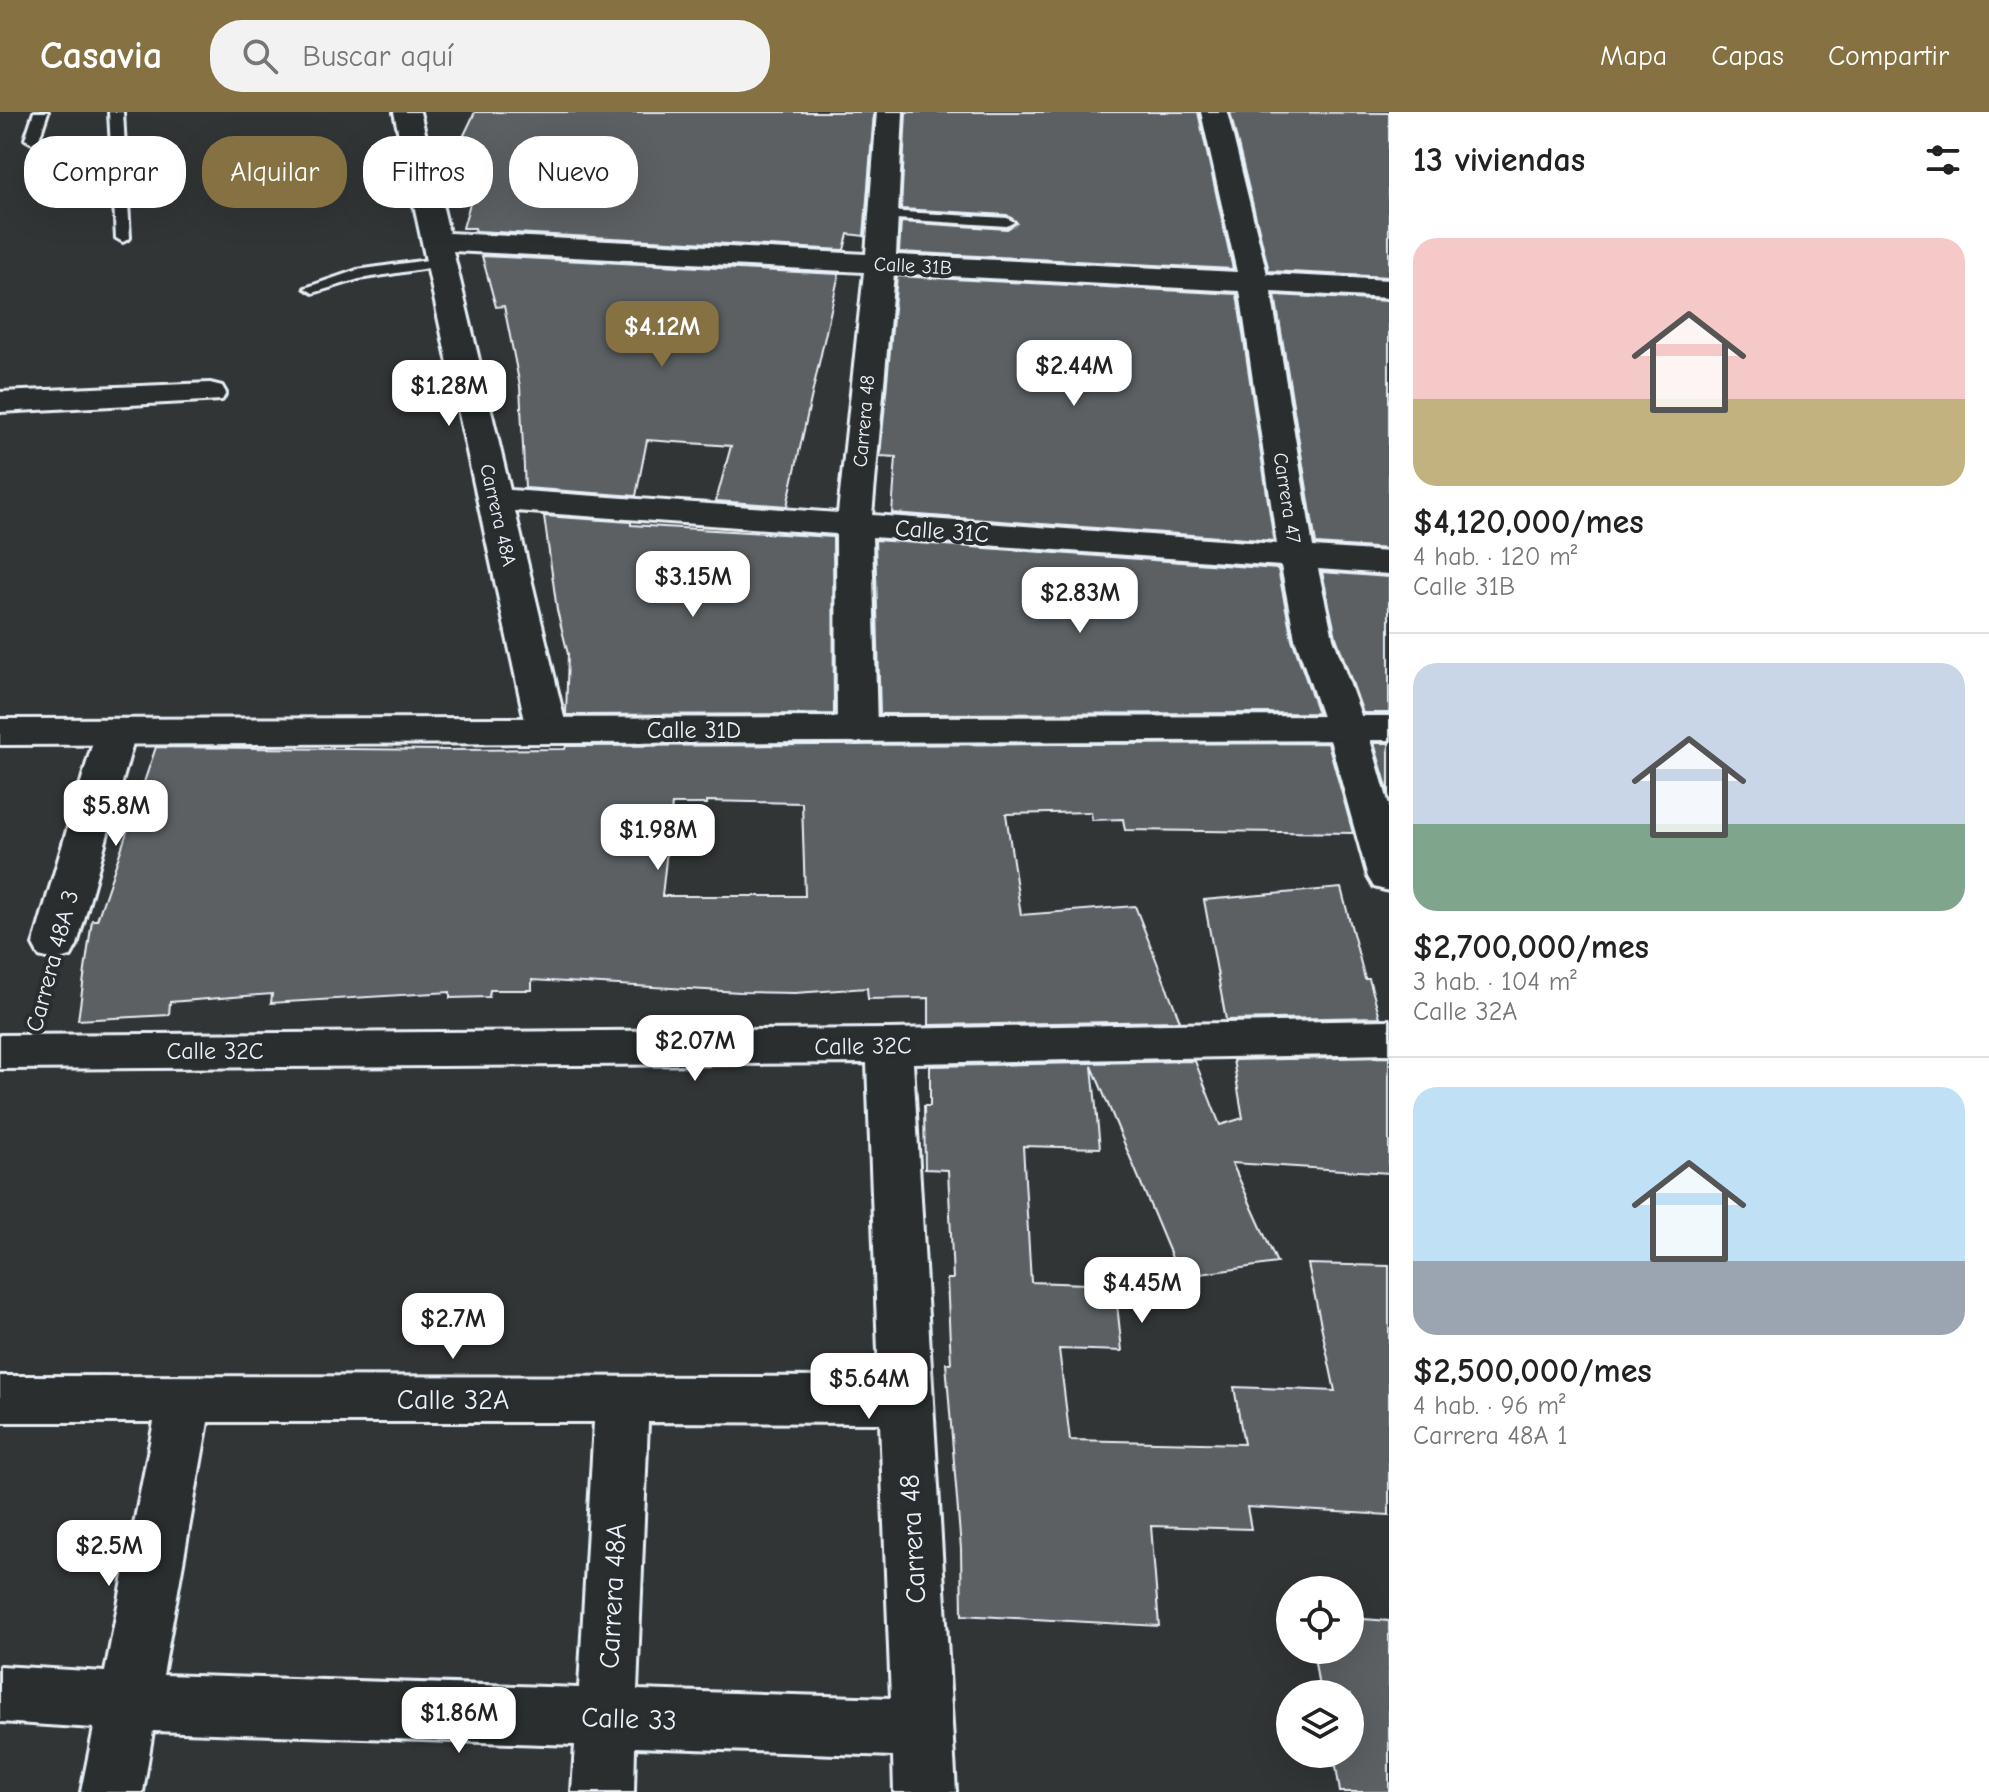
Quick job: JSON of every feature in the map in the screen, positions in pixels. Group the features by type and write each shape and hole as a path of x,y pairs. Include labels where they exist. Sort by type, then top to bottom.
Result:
{"street":[{"name":"Carrera 48A","path":"407,112 547,730"},
{"name":"Carrera 48","path":"857,730 854,525 885,215 890,112"},
{"name":"Carrera 47","path":"1214,112 1254,282 1297,557 1314,638 1345,728 1389,877"},
{"name":"Calle 31B","path":"439,252 878,265 1389,289"},
{"path":"0,402 210,393"},
{"name":"Calle 31C","path":"494,499 1389,563"},
{"name":"Calle 31D","path":"0,732 1389,728"},
{"name":"Carrera 48A 3","path":"55,945 116,732"},
{"name":"Calle 32C","path":"14,1052 889,1046 1389,1037"},
{"name":"Carrera 48","path":"889,1046 925,1792"},
{"name":"Calle 32A","path":"0,1399 907,1400"},
{"path":"112,1792 185,1400"},
{"name":"Carrera 48A","path":"603,1792 622,1400"},
{"name":"Calle 33","path":"0,1694 129,1702 922,1728"}],"lane":[{"path":"33,136 41,112"},
{"path":"116,112 123,238"},
{"path":"885,215 1007,222"},
{"path":"313,288 439,252"}],"path":[{"name":"Carrera 48A 3","path":"14,1052 55,945"}],"building":[{"path":"475,112 874,112 864,236 848,234 844,250 463,228 469,208 493,208 493,136 464,136"},
{"path":"906,112 1198,112 1233,269 899,252 901,222 1007,229 1017,223 1007,215 901,209"},
{"path":"1230,112 1389,113 1389,277 1269,271"},
{"path":"482,256 839,274 787,506 716,501 731,446 647,440 636,496 525,488 520,386 504,306 496,307"},
{"path":"897,276 1237,294 1274,541 892,513 896,457 880,456"},
{"path":"1275,295 1389,301 1389,549 1316,544"},
{"path":"544,516 631,522 631,525 833,537 834,714 566,715 568,654 557,610"},
{"path":"875,540 1278,569 1292,639 1318,713 880,714"},
{"path":"1322,572 1389,577 1389,713 1363,713 1336,637"},
{"path":"1328,743 1353,833 1125,830 1123,819 1092,820 1091,812 1006,814 1021,915 1135,906 1180,1021 929,1025 929,998 868,999 867,988 795,993 740,992 532,980 532,990 490,990 489,997 450,998 450,992 271,1003 272,994 170,1002 169,1015 78,1020 92,920 97,920 156,747 448,750 565,749 566,746","holes":["707,801 802,803 805,896 662,896 672,804 707,804"]},
{"path":"1374,743 1389,743 1389,794"},
{"path":"1341,888 1365,979 1369,979 1380,1017 1226,1020 1204,900"},
{"path":"1389,1057 1389,1173 1232,1163 1277,1263 1180,1277 1092,1066 1100,1148 1023,1146 1031,1282 1115,1285 1122,1351 1059,1349 1070,1440 1244,1444 1234,1387 1335,1391 1308,1264 1389,1266 1389,1515 1247,1507 1251,1529 1151,1526 1159,1626 962,1615 961,1549 946,1363 951,1363 947,1279 953,1279 948,1170 925,1169 924,1106 930,1106 930,1066 1195,1061 1220,1125 1243,1118 1233,1060"},
{"path":"1364,1619 1389,1621 1389,1792 1340,1792 1336,1768 1364,1768 1364,1680 1318,1680 1315,1664 1364,1664"}]}
